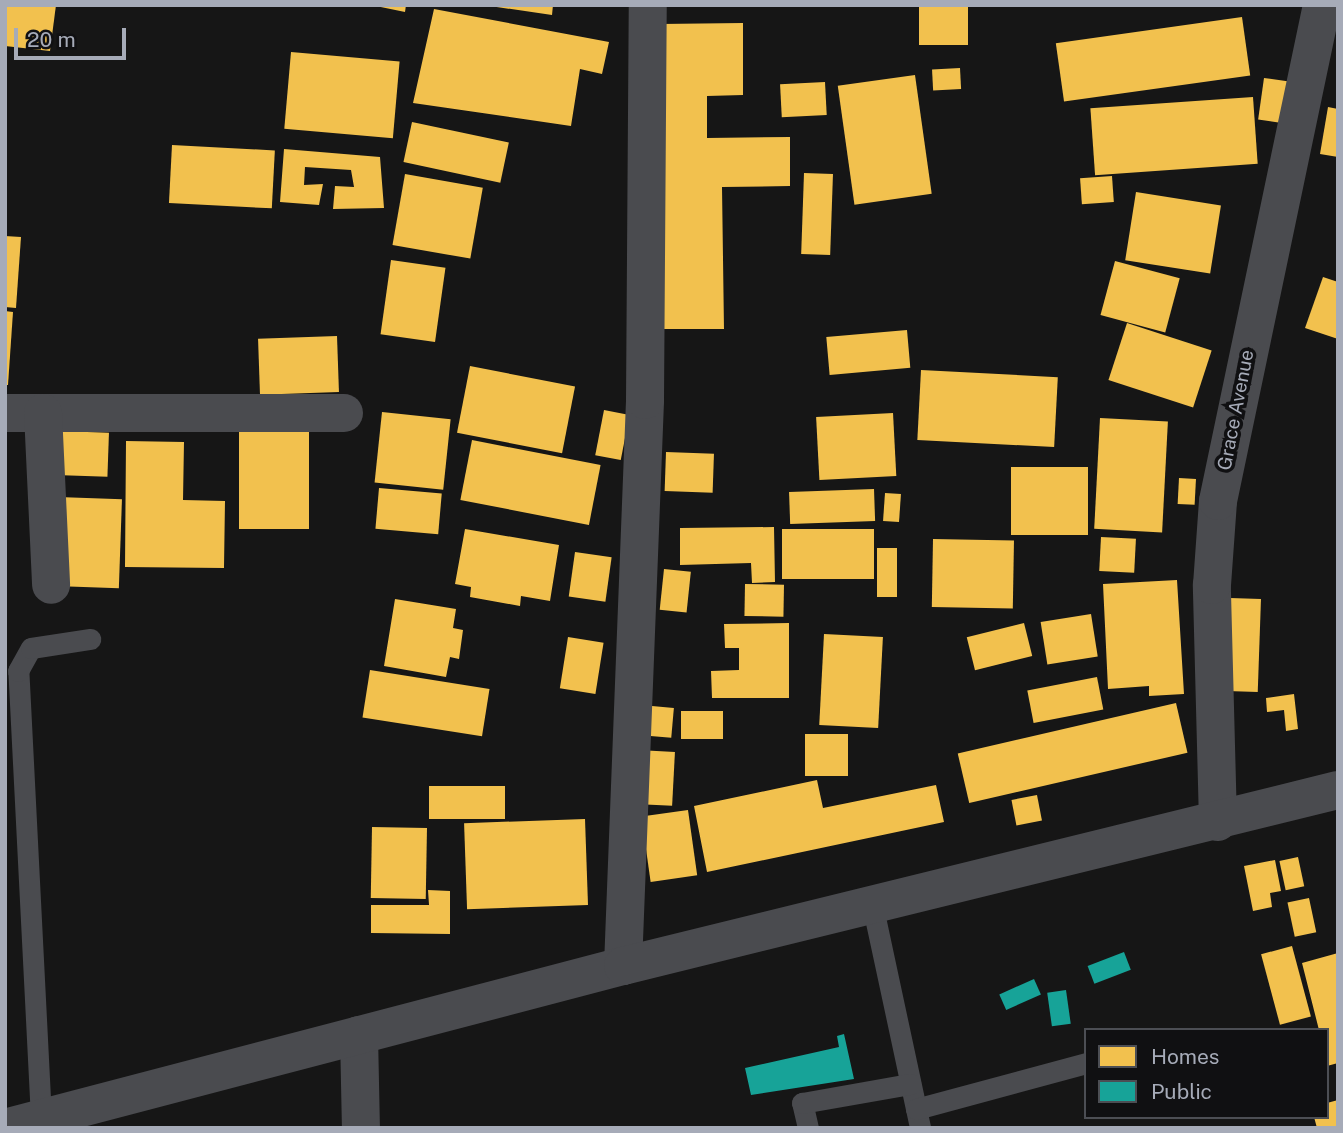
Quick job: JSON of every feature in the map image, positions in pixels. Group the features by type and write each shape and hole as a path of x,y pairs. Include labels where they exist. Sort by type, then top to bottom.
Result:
{"street":[{"path":"623,966 645,400 648,5"},
{"name":"Grace Avenue","path":"1218,822 1212,585 1218,501 1322,5"},
{"path":"5,413 344,413"},
{"path":"43,413 51,585"},
{"path":"23,1123 623,966 873,908 1338,790"},
{"path":"359,1035 361,1128"}],"lane":[{"path":"23,1123 18,671 31,648 90,639"},
{"path":"873,908 918,1118 1084,1064"},
{"path":"808,1128 802,1103 910,1084"}],"building: Homes":[{"path":"5,5 56,5 50,51 5,46"},
{"path":"371,5 406,5 405,12"},
{"path":"483,5 553,5 552,15"},
{"path":"919,5 968,5 968,45 919,45"},
{"path":"434,9 609,42 602,74 580,69 571,126 413,103"},
{"path":"1242,17 1250,75 1064,102 1056,43"},
{"path":"743,23 743,95 707,96 707,138 790,137 790,186 722,187 724,329 663,329 660,24"},
{"path":"291,52 400,61 393,138 284,129"},
{"path":"960,68 961,89 933,90 932,69"},
{"path":"915,75 932,194 854,205 838,86"},
{"path":"1264,78 1293,82 1287,124 1258,120"},
{"path":"825,82 827,115 782,117 780,84"},
{"path":"1253,97 1258,164 1095,175 1090,108"},
{"path":"1328,107 1338,109 1338,157 1320,154"},
{"path":"412,122 509,143 500,183 403,162"},
{"path":"172,145 275,150 272,208 169,203"},
{"path":"284,149 380,157 384,208 333,209 335,186 354,187 351,170 305,167 304,185 323,184 319,205 280,202"},
{"path":"804,173 833,174 830,255 801,254"},
{"path":"405,174 483,188 470,259 392,245"},
{"path":"1112,176 1114,202 1082,204 1080,178"},
{"path":"1136,192 1221,205 1210,274 1125,260"},
{"path":"5,236 21,237 16,308 5,307"},
{"path":"391,260 445,268 435,342 381,334"},
{"path":"1115,261 1180,278 1165,332 1101,315"},
{"path":"1323,277 1338,282 1338,339 1305,328"},
{"path":"5,311 13,312 8,385 5,385"},
{"path":"1127,323 1212,351 1193,408 1108,380"},
{"path":"907,330 910,368 830,375 826,337"},
{"path":"337,336 339,392 260,395 258,339"},
{"path":"470,366 575,386 562,453 457,433"},
{"path":"921,370 1058,377 1054,447 917,440"},
{"path":"604,410 630,415 621,460 595,455"},
{"path":"382,412 451,419 443,490 375,483"},
{"path":"893,413 896,476 819,480 816,417"},
{"path":"1100,418 1168,422 1162,532 1094,529"},
{"path":"57,431 109,433 107,477 55,475"},
{"path":"239,432 309,432 309,529 239,529"},
{"path":"472,440 601,465 589,525 460,500"},
{"path":"126,441 184,442 183,500 225,501 224,568 125,567"},
{"path":"666,452 714,454 713,493 665,491"},
{"path":"1011,467 1088,467 1088,535 1011,535"},
{"path":"1179,478 1196,479 1195,505 1178,504"},
{"path":"379,488 442,493 438,534 375,529"},
{"path":"874,489 875,521 790,524 789,492"},
{"path":"885,493 901,494 899,522 883,521"},
{"path":"58,497 122,499 119,588 55,586"},
{"path":"774,527 775,582 752,583 751,563 680,565 680,528"},
{"path":"465,529 559,545 550,601 521,596 520,606 470,597 471,587 455,584"},
{"path":"782,529 874,529 874,579 782,579"},
{"path":"1101,537 1136,539 1134,573 1099,571"},
{"path":"933,539 1014,540 1013,608 932,607"},
{"path":"877,548 897,548 897,597 877,597"},
{"path":"575,552 612,557 605,602 569,597"},
{"path":"664,569 691,572 687,613 660,610"},
{"path":"1177,580 1184,694 1149,696 1149,686 1108,689 1103,584"},
{"path":"745,584 784,585 783,617 744,616"},
{"path":"1230,598 1261,599 1258,692 1227,691"},
{"path":"395,599 456,609 453,628 463,630 459,659 450,657 446,677 384,666"},
{"path":"1091,614 1098,656 1047,664 1041,622"},
{"path":"789,623 789,698 712,698 711,671 739,670 739,648 725,648 724,624"},
{"path":"1024,623 1032,656 975,670 967,637"},
{"path":"824,634 883,637 878,728 819,725"},
{"path":"568,637 604,643 595,694 560,688"},
{"path":"370,670 490,689 482,736 362,717"},
{"path":"1097,677 1103,709 1034,723 1027,691"},
{"path":"1294,694 1298,729 1286,731 1284,710 1267,712 1266,698"},
{"path":"1176,703 1187,753 969,803 958,753"},
{"path":"641,705 674,708 671,738 638,735"},
{"path":"681,711 723,711 723,739 681,739"},
{"path":"805,734 848,734 848,776 805,776"},
{"path":"638,750 675,752 672,806 635,804"},
{"path":"817,780 823,808 936,785 944,822 707,872 694,806"},
{"path":"429,786 505,786 505,819 429,819"},
{"path":"1037,795 1042,821 1016,825 1011,800"},
{"path":"688,810 697,875 651,882 641,817"},
{"path":"585,819 588,905 467,909 464,823"},
{"path":"372,827 427,828 426,899 371,898"},
{"path":"1298,857 1304,886 1286,890 1279,861"},
{"path":"1275,860 1281,891 1270,893 1272,907 1253,911 1244,866"},
{"path":"428,890 450,891 450,934 371,933 371,905 429,905"},
{"path":"1309,898 1316,932 1295,937 1287,903"},
{"path":"1292,946 1311,1017 1280,1025 1261,954"},
{"path":"1338,953 1338,1063 1329,1065 1329,1028 1318,1028 1302,963"},
{"path":"1338,1100 1338,1128 1317,1128 1315,1119 1329,1119 1329,1102"}],"building: Public":[{"path":"1124,952 1131,970 1094,984 1088,966"},
{"path":"1034,979 1041,995 1006,1010 999,994"},
{"path":"1066,990 1071,1024 1052,1026 1047,993"},
{"path":"844,1034 854,1079 751,1095 745,1068 839,1047 837,1036"}]}
